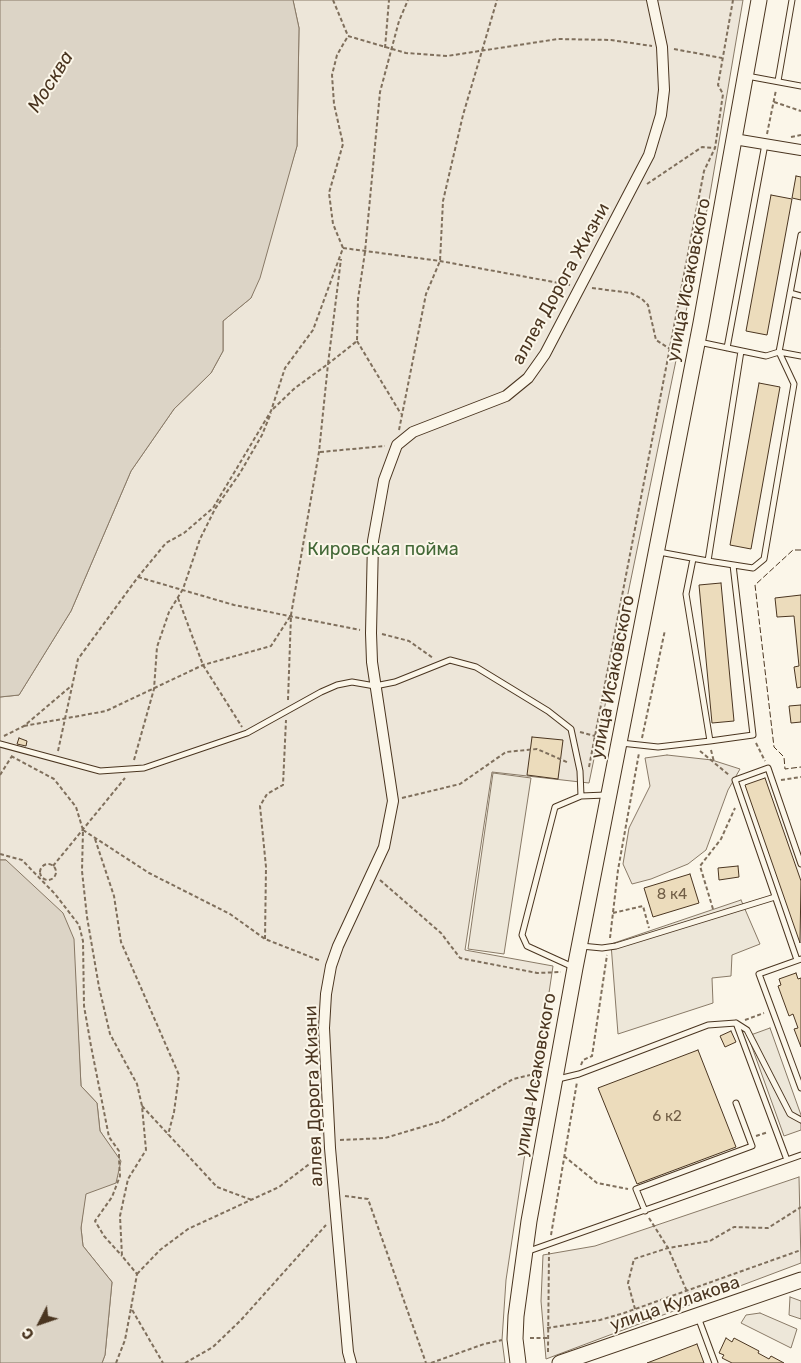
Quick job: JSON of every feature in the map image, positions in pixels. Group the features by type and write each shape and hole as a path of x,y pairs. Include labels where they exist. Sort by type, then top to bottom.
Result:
{"street":[{"name":"аллея Дорога Жизни","path":"351,1363 348,1352 329,1144 324,1028 326,994 331,966 338,946 384,847 393,801 375,686 371,632 373,541 384,480 397,445 413,432 506,396 528,378 545,354 629,197 649,155 661,115 664,90 662,47 652,0"},
{"name":"улица Исаковского","path":"518,1363 515,1339 516,1316 524,1253 550,1076 568,970 581,946 759,0"},
{"path":"734,139 801,150"},
{"name":"улица Кулакова","path":"567,1362 801,1280"}],"lane":[{"path":"778,81 792,0"},
{"path":"746,76 801,86"},
{"path":"727,348 765,144"},
{"path":"656,552 753,568 764,559 794,384 779,352 801,235"},
{"path":"790,294 801,296"},
{"path":"696,341 766,356 779,352 801,356"},
{"path":"708,561 741,351"},
{"path":"693,558 686,594 710,741"},
{"path":"620,743 658,747 753,735 733,565"},
{"path":"0,744 100,771 129,771 144,768 247,733 287,715 321,692 337,685 352,682 375,686 395,682 450,660 476,668 548,712 570,729 580,771 581,796"},
{"path":"801,864 768,768 735,780 775,897 799,960 759,974 801,1088"},
{"path":"568,970 527,946 522,935 556,807 581,796 609,794"},
{"path":"581,946 602,948 616,946 775,897"},
{"path":"550,1076 578,1074 708,1025 736,1023 747,1030 790,1114 801,1120"},
{"path":"736,1023 787,1160"},
{"path":"645,1211 636,1189 752,1146 736,1103"},
{"path":"524,1253 549,1246 801,1155"},
{"path":"698,1316 715,1363"}],"path":[{"path":"333,0 348,36 392,50 424,56 447,56 558,38 611,40 722,58"},
{"path":"385,48 389,0"},
{"path":"400,414 357,341 358,299 365,252 380,92 399,21 408,0"},
{"path":"319,452 397,445 400,414 426,294 440,261 443,201 463,115 496,0"},
{"path":"393,801 460,784 506,752 537,749 563,758 580,771 590,767 704,171 715,148 724,94 718,85 733,0"},
{"path":"265,939 266,867 260,806 267,794 283,785 291,615 319,452 343,248 332,224 329,193 343,144 334,104 332,74 338,55 348,36"},
{"path":"765,144 778,81"},
{"path":"774,102 801,111"},
{"path":"629,197 702,147 715,148"},
{"path":"343,248 440,261 580,287 631,293 648,305 656,340 664,347 671,349"},
{"path":"54,866 129,771 137,753 154,689 157,648 169,612 183,590 200,539 215,509 240,473 262,435 285,368 313,330 342,256"},
{"path":"56,760 78,659 138,577 166,543 184,533 213,508 271,411 295,388 357,341"},
{"path":"138,577 234,605 394,635 409,640 421,647 439,663"},
{"path":"178,598 202,665 247,733"},
{"path":"24,726 106,711 202,665 271,646 291,615"},
{"path":"0,739 24,726 71,686"},
{"path":"570,729 595,736"},
{"path":"753,735 768,768"},
{"path":"710,741 714,762"},
{"path":"690,743 735,780"},
{"path":"6,752 54,779 76,807 83,830 82,871 87,917 99,987 110,1034 137,1084 142,1106 146,1150 128,1179 120,1216 122,1256"},
{"path":"0,775 12,756"},
{"path":"772,781 801,777"},
{"path":"715,916 700,866 721,839 741,796"},
{"path":"83,830 149,873 230,914 265,939 284,948 310,955 331,966"},
{"path":"95,839 114,896 121,942 179,1075 174,1112 168,1135"},
{"path":"0,854 22,860 55,894 79,925 83,941 84,1006 109,1137 119,1151 120,1166 120,1176 112,1197 95,1221 104,1236 137,1274"},
{"path":"47,864 54,866 56,876 50,880 44,878 41,869 47,864"},
{"path":"373,874 441,933 460,958 537,973 568,970"},
{"path":"613,913 643,906 652,935"},
{"path":"736,1023 772,1010"},
{"path":"116,1363 125,1340 137,1274 160,1250 188,1229 279,1187 329,1144 385,1138 442,1121 513,1079 550,1076"},
{"path":"142,1106 217,1187 252,1200"},
{"path":"750,1139 775,1129"},
{"path":"564,1156 597,1183 617,1188 636,1189"},
{"path":"334,1195 368,1199 426,1363"},
{"path":"634,1310 628,1283 634,1259 668,1248 710,1241 734,1227 768,1228 801,1207"},
{"path":"645,1211 668,1248 698,1316"},
{"path":"184,1363 213,1347 241,1320 336,1213"},
{"path":"548,1352 549,1246"},
{"path":"547,1328 600,1320 634,1310 801,1250"},
{"path":"131,1308 163,1363"},
{"path":"530,1338 548,1338"},
{"path":"431,1363 484,1344 502,1340"}],"green space":[{"name":"Кировская пойма","path":"293,0 743,0 709,200 589,783 492,772 465,950 553,966 506,1280 502,1340 505,1363 102,1363 105,1355 112,1282 83,1246 81,1228 85,1194 120,1161 100,1131 97,1103 81,1086 73,938 6,860 0,860 0,697 19,695 71,611 131,471 174,409 211,373 223,351 223,321 251,298 297,146 299,28"},
{"path":"667,755 712,760 740,769 728,790 706,850 688,864 651,879 632,884 623,864 629,828 650,786 645,758"},
{"path":"799,1177 801,1263 546,1359 541,1301 543,1255 595,1246"},
{"path":"790,1297 801,1301 801,1319 789,1315"}],"shaded area":[{"path":"493,773 531,778 504,954 468,949"},
{"path":"741,900 760,944 732,955 731,976 712,978 713,1003 618,1034 611,944"},
{"path":"770,1028 801,1115 801,1130 784,1136 748,1036"},
{"path":"760,1313 797,1329 791,1348 741,1323 746,1315"}],"water":[{"name":"Москва","path":"0,0 293,0 299,28 297,146 260,278 251,298 223,321 223,351 211,373 174,409 131,471 71,611 19,695 0,697"},
{"path":"0,860 6,860 63,913 74,939 81,1086 97,1103 100,1131 121,1161 116,1183 86,1194 81,1228 83,1246 112,1282 105,1355 102,1363 0,1363"}],"building":[{"path":"796,176 801,177 801,200 792,198"},
{"path":"771,195 792,199 767,335 746,331"},
{"path":"759,383 780,387 751,549 730,545"},
{"path":"721,583 734,721 712,723 699,585"},
{"path":"801,595 801,687 797,688 794,667 799,666 794,616 777,617 775,598"},
{"path":"801,705 801,722 791,723 789,706"},
{"path":"532,737 563,740 558,779 527,775"},
{"path":"19,738 27,741 26,746 17,744"},
{"path":"765,778 801,881 800,943 745,785"},
{"path":"738,866 739,877 719,880 718,868"},
{"path":"690,874 699,903 653,917 644,888"},
{"path":"796,973 798,979 801,978 801,1047 794,1029 798,1028 793,1014 789,1016 778,986 781,985 779,979"},
{"path":"731,1031 736,1042 725,1047 720,1036"},
{"path":"698,1050 736,1147 637,1184 598,1088"},
{"path":"726,1338 732,1342 734,1338 759,1351 758,1353 769,1359 771,1356 784,1363 732,1363 722,1358 724,1355 719,1353"},
{"path":"697,1344 704,1363 647,1363"}],"fence":[{"path":"801,550 793,550 755,585 774,747 784,757 785,769 801,767"}]}
